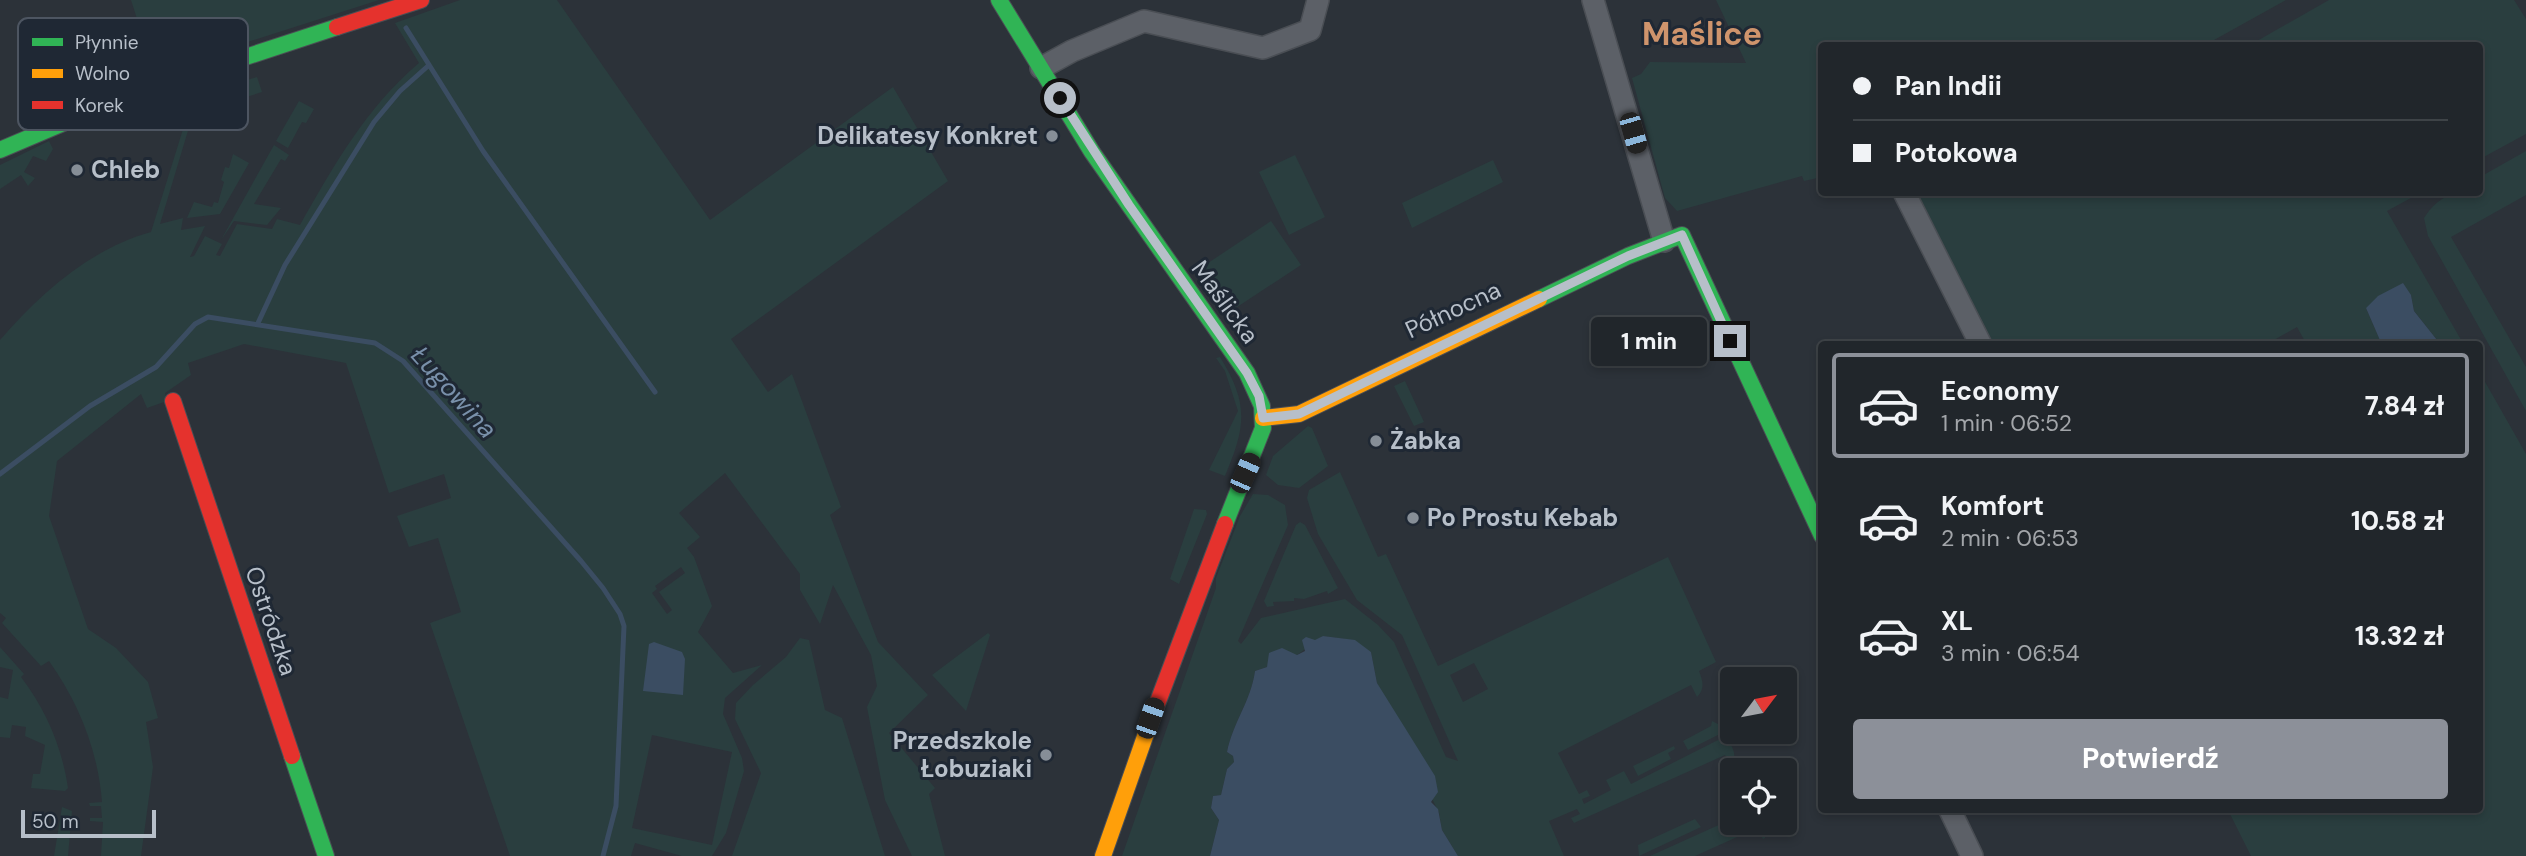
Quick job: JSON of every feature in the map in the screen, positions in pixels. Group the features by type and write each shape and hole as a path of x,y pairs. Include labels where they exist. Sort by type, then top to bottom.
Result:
{"street":[{"path":"248,56 421,0"},
{"name":"Maślicka","path":"999,0 1107,173 1247,373 1259,396 1263,418"},
{"path":"1041,68 1072,51 1144,21 1262,48 1310,30 1318,0"},
{"path":"1593,0 1673,238 1818,528"},
{"path":"0,150 47,130"},
{"path":"1906,196 1979,341"},
{"name":"Północna","path":"1263,418 1299,414 1673,238"},
{"name":"Ostródzka","path":"173,401 326,856"},
{"path":"1103,856 1174,649 1257,443 1263,418"},
{"path":"1951,813 1972,856"}],"green space":[{"path":"131,0 379,0 248,42 248,18 137,18"},
{"path":"460,0 557,0 710,220 893,87 948,181 731,339 768,392 792,374 841,507 830,515 878,642 928,695 889,733 935,788 929,794 945,856 912,856 885,800 867,707 877,686 871,655 833,585 820,624 800,590 800,574 725,473 679,513 700,537 687,548 694,557 712,606 698,632 733,673 762,665 725,698 723,714 742,758 744,771 726,833 712,856 682,856 635,843 631,856 510,856 430,623 461,612 438,538 409,547 397,516 451,498 444,474 389,493 346,363 244,344 188,363 191,375 165,393 167,401 147,408 141,394 57,461 49,516 88,629 116,648 148,682 158,718 146,722 153,767 141,856 101,856 103,822 90,821 90,818 102,818 101,806 90,806 89,803 102,802 100,783 91,746 78,711 49,661 41,666 2,623 6,618 0,613 0,340 32,306 87,261 107,249 151,232 183,130 188,130 160,224 183,218 181,230 205,226 190,257 194,256 205,236 222,244 216,255 220,256 237,224 272,229 277,219 300,225 352,138 383,99 419,63 395,23","holes":["681,567 685,573 659,592 672,610 667,614 652,593 657,589 655,586","652,735 732,752 712,845 632,828"]},
{"path":"1716,0 2286,0 2210,42 1818,42 1818,178 1804,181 1802,176 1677,211 1665,198 1632,78 1641,74 1650,62 1746,63"},
{"path":"2329,0 2514,0 2526,19 2526,134 2483,157 2483,42 2255,42"},
{"path":"257,77 262,92 248,96 248,80"},
{"path":"299,101 314,109 306,123 302,122 288,148 276,141"},
{"path":"49,141 53,149 46,161 33,156 24,172 35,178 28,186 21,175 0,189 0,165"},
{"path":"274,145 289,155 285,161 281,159 254,204 281,208 267,225 234,221 221,240"},
{"path":"2526,151 2526,195 2451,237 2526,367 2526,411 2428,236 2424,218 2435,204 2448,196 2483,196 2483,175"},
{"path":"233,154 249,163 220,214 187,218 194,202 212,207 214,202 218,203 224,182 221,180 225,167 229,168"},
{"path":"1295,155 1325,217 1289,235 1259,172"},
{"path":"1493,160 1503,182 1412,228 1402,203"},
{"path":"1918,196 2414,196 2387,211 2462,341 2438,341 2414,311 2411,295 2366,308 2380,341 2305,341 2297,327 2272,341 1991,341"},
{"path":"1271,221 1301,265 1225,315 1196,271"},
{"path":"1220,357 1236,388 1241,415 1237,443 1225,476 1209,470 1238,411 1225,371 1216,358"},
{"path":"2483,378 2526,454 2526,856 2251,856 2230,813 2483,813"},
{"path":"1405,381 1424,422 1414,426 1394,386"},
{"path":"1308,426 1312,428 1328,466 1299,488 1278,485 1266,475 1273,456"},
{"path":"1340,472 1378,557 1386,554 1438,666 1668,557 1716,662 1699,671 1701,691 1697,697 1691,685 1558,753 1579,794 1587,790 1590,796 1582,799 1584,804 1611,790 1606,780 1624,771 1631,784 1720,739 1720,744 1730,744 1734,758 1726,758 1725,755 1574,823 1571,818 1580,814 1577,809 1549,821 1564,856 1458,856 1442,830 1439,813 1377,683 1371,652 1345,639 1323,636 1297,655 1270,661 1267,667 1255,671 1250,692 1227,752 1233,756 1234,762 1227,769 1221,795 1213,796 1211,808 1219,820 1210,856 1122,856 1216,588 1216,578 1240,516 1253,494 1268,495 1285,505 1288,525 1238,641 1241,644 1261,618 1345,599 1378,625 1394,642 1446,757 1458,761 1402,635 1357,600 1318,534 1307,498 1309,490","holes":["1474,663 1488,689 1463,702 1450,675"]},
{"path":"1194,509 1206,510 1207,514 1179,584 1170,579"},
{"path":"1300,522 1305,525 1338,588 1328,594 1327,591 1304,599 1273,602 1274,606 1267,607 1264,601 1296,525"},
{"path":"988,633 990,635 966,711 932,675"},
{"path":"800,638 809,640 825,710 842,718 885,856 732,856 761,773 735,719 736,703 786,657"},
{"path":"0,647 24,674 21,677 52,730 62,758 68,788 65,791 31,788 33,774 40,774 45,745 25,736 26,727 12,725 10,738 0,737 0,697 8,699 13,670 0,667"},
{"path":"1712,721 1718,724 1720,734 1688,750 1683,741 1711,726"},
{"path":"1674,746 1675,749 1668,753 1671,759 1638,776 1633,766"},
{"path":"62,807 72,811 68,856 54,856"},
{"path":"1695,819 1701,827 1639,856 1638,845"},
{"path":"1720,824 1720,835 1742,835 1695,856 1650,856"}],"water":[{"path":"2403,283 2411,295 2414,311 2438,341 2380,341 2366,308 2378,296"},
{"path":"1323,636 1355,640 1371,652 1377,683 1435,776 1438,792 1431,802 1438,809 1442,830 1458,856 1210,856 1219,820 1211,808 1213,796 1221,795 1227,769 1234,762 1233,756 1227,752 1250,692 1255,671 1267,667 1269,653 1282,648 1297,655 1305,651 1302,640 1306,637 1315,640"},
{"path":"654,642 682,652 685,659 683,695 643,691 649,644"}],"waterway":[{"path":"406,28 483,151 655,392"},
{"path":"258,323 285,265 374,122 400,91 428,66"},
{"name":"Ługowina","path":"0,474 90,406 156,367 195,324 208,317 375,343 403,361 581,561 620,614 624,626 616,806 603,856"}],"traffic: fast":[{"path":"999,0 1092,152 1247,373 1262,406 1263,428 1225,524"},
{"path":"248,56 337,27"},
{"path":"0,150 47,130"},
{"path":"1539,299 1628,256 1682,235 1818,527"},
{"path":"292,756 326,856"}],"traffic: slow":[{"path":"1263,418 1299,414 1539,299"},
{"path":"1103,856 1148,728"}],"traffic: jam":[{"path":"337,27 421,0"},
{"path":"173,401 292,756"},
{"path":"1148,728 1225,524"}],"place":[{"name":"Delikatesy Konkret","path":"1052,136"},
{"name":"Chleb","path":"77,170"},
{"name":"Żabka","path":"1376,441"},
{"name":"Po Prostu Kebab","path":"1413,518"},
{"name":"Przedszkole Łobuziaki","path":"1046,755"}],"district":[{"name":"Maślice","path":"1702,34"}],"route":[{"path":"1060,98 1092,152 1247,373 1259,396 1263,418 1299,414 1628,256 1682,235 1730,341"}]}
